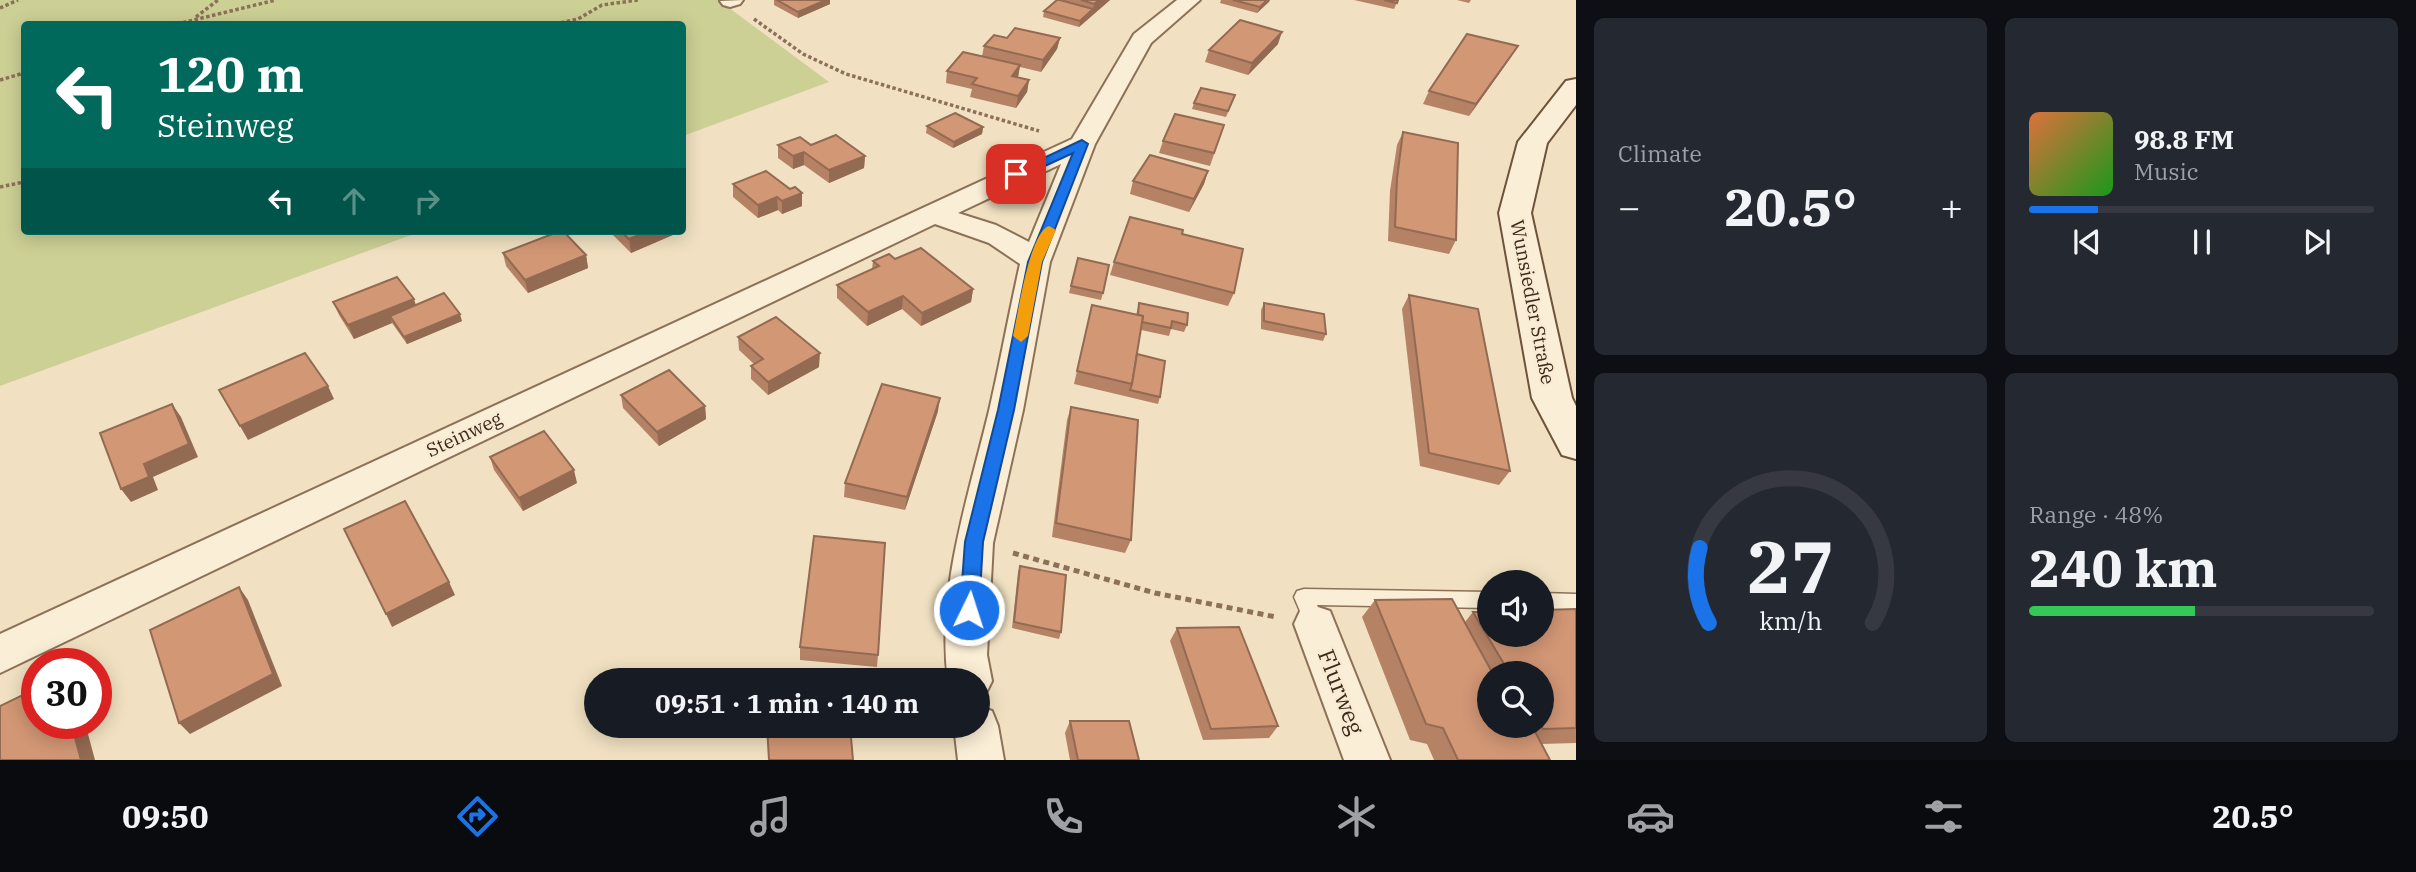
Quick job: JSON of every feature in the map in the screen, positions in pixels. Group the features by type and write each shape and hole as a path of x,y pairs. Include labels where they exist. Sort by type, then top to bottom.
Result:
{"main road":[{"name":"Wunsiedler Straße","path":"1576,87 1533,142 1516,213 1552,398 1576,444"}],"street":[{"path":"968,668 966,655 974,542 1006,410 1035,262 1082,144 1142,39 1190,0"},
{"name":"Steinweg","path":"0,654 928,214 1082,144"},
{"path":"928,214 995,236 1023,249 1035,262"},
{"name":"Flurweg","path":"1315,624 1367,760"},
{"path":"978,738 981,760"}],"lane":[{"path":"1315,624 1304,597 1477,600"},
{"path":"1554,601 1576,602"}],"path":[{"path":"0,8 18,0"},
{"path":"192,20 218,0"},
{"path":"188,21 276,0"},
{"path":"569,21 578,19 602,5 638,0"},
{"path":"731,1 803,54 846,74 1082,144"},
{"path":"0,80 21,74"},
{"path":"0,187 21,183"},
{"path":"974,542 1155,593 1315,624"}],"green space":[{"path":"0,0 724,0 721,2 829,82 686,135 686,21 21,21 21,235 411,235 0,386"}],"building":[{"path":"777,0 826,0 798,12"},
{"path":"1057,0 1093,9 1080,21 1044,11"},
{"path":"1081,0 1099,0 1094,4"},
{"path":"1233,0 1267,0 1260,7"},
{"path":"1240,20 1282,32 1252,63 1209,50"},
{"path":"1015,28 1060,38 1043,60 984,46 994,35 1007,38"},
{"path":"1467,34 1518,46 1476,104 1429,91"},
{"path":"963,52 1020,65 1012,76 1029,80 1018,96 972,84 977,78 947,71"},
{"path":"1201,88 1235,95 1228,111 1194,103"},
{"path":"955,113 983,127 954,142 927,126"},
{"path":"1175,114 1224,125 1214,153 1163,141"},
{"path":"1403,132 1458,143 1456,240 1395,227 1397,178"},
{"path":"836,135 865,156 829,170 804,152 793,156 778,145 800,137 811,145"},
{"path":"1150,155 1208,171 1194,199 1133,181"},
{"path":"766,171 790,189 795,187 802,193 782,201 777,197 758,205 733,184"},
{"path":"1130,217 1183,230 1182,234 1243,249 1234,293 1114,262"},
{"path":"550,235 567,235 586,255 525,280 503,253"},
{"path":"921,248 973,289 922,313 903,296 868,312 837,285 879,266 873,261 889,254 895,259"},
{"path":"1078,258 1109,265 1103,293 1071,286"},
{"path":"397,277 414,299 348,325 333,302"},
{"path":"444,293 460,314 404,337 390,316"},
{"path":"1409,295 1478,309 1510,471 1429,453"},
{"path":"1139,303 1188,313 1187,325 1172,321 1171,328 1142,322 1143,316 1138,315"},
{"path":"1264,303 1324,314 1326,334 1264,321"},
{"path":"1092,305 1143,316 1132,384 1077,371"},
{"path":"776,317 820,353 768,382 751,366 763,359 738,337"},
{"path":"305,353 328,386 240,426 219,390"},
{"path":"1137,354 1165,361 1160,397 1130,390"},
{"path":"669,370 705,406 657,432 621,395"},
{"path":"882,384 940,398 907,497 845,483"},
{"path":"172,404 189,444 144,464 149,477 121,489 100,433"},
{"path":"1071,407 1138,420 1131,540 1056,523"},
{"path":"544,431 574,470 519,498 490,457"},
{"path":"405,501 449,582 386,614 344,529"},
{"path":"814,536 885,543 878,655 800,647"},
{"path":"1020,566 1066,575 1061,632 1014,622"},
{"path":"239,587 273,674 179,723 150,630"},
{"path":"1452,599 1486,661 1477,661 1477,738 1538,738 1550,760 1458,760 1443,728 1426,724 1375,600"},
{"path":"1576,609 1576,728 1554,729 1554,661 1502,661 1494,647 1554,647 1554,610"},
{"path":"1239,627 1278,726 1211,729 1177,628"},
{"path":"21,696 21,739 75,739 81,760 0,760 0,706"},
{"path":"1070,721 1129,721 1139,760 1078,760"},
{"path":"768,738 851,738 853,760 769,760"}],"slow traffic":[{"path":"1021,336 1035,262 1049,230"}],"route":[{"path":"969,610 974,542 1006,410 1035,262 1082,144 1016,174"}]}
